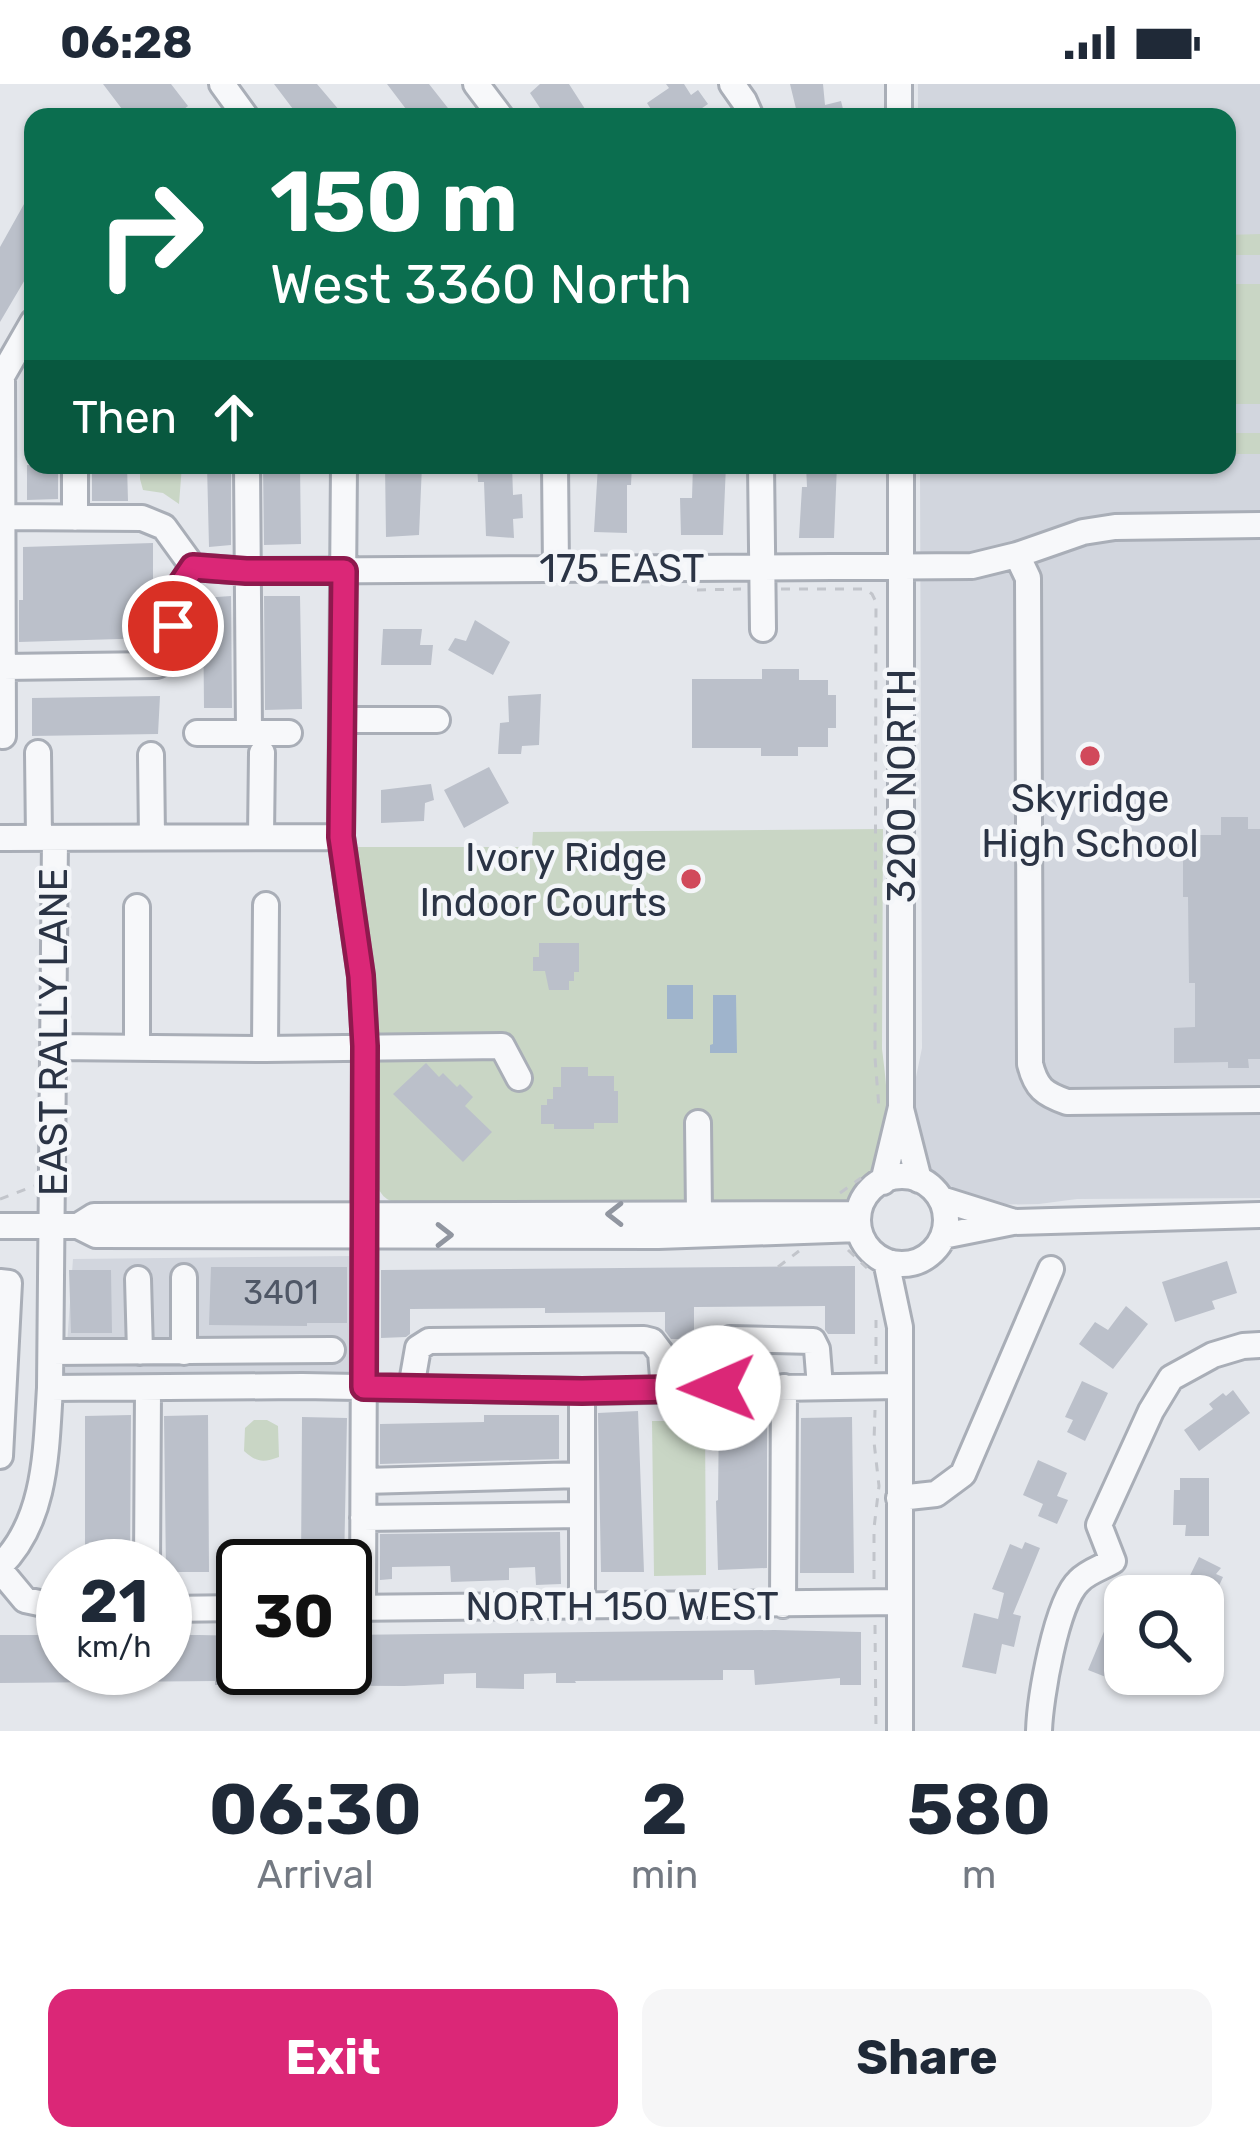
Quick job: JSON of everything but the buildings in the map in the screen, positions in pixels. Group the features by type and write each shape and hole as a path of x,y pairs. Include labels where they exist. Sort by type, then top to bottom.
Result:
{"street":[{"path":"476,84 494,108"},
{"path":"3,736 2,376 24,338"},
{"path":"75,474 75,518"},
{"path":"247,474 246,571 261,837"},
{"path":"344,474 341,837 361,976 365,1046 361,1539"},
{"path":"555,474 556,568"},
{"path":"761,474 763,629"},
{"name":"3200 NORTH","path":"890,1111 901,474"},
{"path":"2,517 142,518 164,527 193,567 176,592 170,659 157,665 3,667"},
{"name":"175 EAST","path":"193,567 246,571 556,568 762,579 972,566 1115,527 1260,525"},
{"path":"1017,555 1028,578 1030,1064 1035,1083 1046,1095 1067,1102 1260,1100"},
{"path":"344,720 437,720"},
{"path":"197,733 255,742 289,733"},
{"name":"EAST RALLY LANE","path":"0,1568 23,1538 34,1512 46,1448 51,1342 65,1226 47,838 38,753"},
{"path":"151,755 152,837"},
{"path":"0,838 341,837"},
{"path":"265,1049 266,905"},
{"path":"137,907 137,1047"},
{"path":"54,1047 502,1046 519,1078"},
{"path":"854,1230 877,1174 890,1111"},
{"path":"890,1111 920,1180"},
{"path":"698,1123 699,1214"},
{"path":"877,1174 901,1175 929,1185 941,1199 947,1220 943,1236 920,1260 878,1266"},
{"path":"941,1199 1013,1222"},
{"path":"364,1225 699,1214 854,1230 873,1253 900,1328"},
{"path":"943,1236 1013,1222 1260,1215"},
{"path":"0,1226 65,1226 94,1216 658,1236 854,1230"},
{"path":"900,1731 900,1328 920,1260"},
{"path":"899,1498 936,1494 963,1474 1051,1269"},
{"path":"184,1277 184,1352"},
{"path":"139,1280 140,1352"},
{"path":"0,1282 9,1283 1,1439 46,1448"},
{"path":"3,1330 51,1342 140,1352 332,1350"},
{"path":"411,1388 418,1348 429,1341 644,1339 661,1353 664,1389"},
{"path":"718,1388 721,1347 730,1339 813,1341 820,1387"},
{"path":"1039,1731 1040,1697 1058,1623 1076,1582 1113,1561 1099,1525 1151,1412 1171,1378 1213,1355 1260,1346"},
{"path":"277,1387 278,1351"},
{"path":"50,1388 582,1391 899,1386"},
{"path":"783,1605 784,1387"},
{"path":"147,1539 148,1389"},
{"path":"582,1391 582,1604"},
{"path":"364,1481 582,1475"},
{"path":"363,1518 582,1515"},
{"path":"0,1568 26,1600 36,1602"},
{"name":"NORTH 150 WEST","path":"372,1608 900,1602"}],"path":[{"path":"694,590 762,579 865,589 876,602 875,1058 890,1111"},
{"path":"839,1194 877,1174"},
{"path":"0,1199 36,1185"},
{"path":"854,1230 878,1266"},
{"path":"778,1267 799,1250"},
{"path":"876,1310 876,1366"},
{"path":"873,1405 879,1486 874,1583"},
{"path":"875,1624 876,1731"}],"shaded area":[{"name":"Skyridge High School","path":"918,84 1260,84 1260,1198 980,1205 942,1190 924,1171 915,1148 915,1082 922,1048 920,474 1236,474 1236,108 918,108"},
{"path":"350,1256 349,1376 65,1373 73,1259"}],"green space":[{"path":"1260,234 1260,255 1236,255 1236,235"},
{"path":"1236,284 1260,284 1260,404 1236,404"},
{"path":"1236,433 1260,433 1260,454 1236,454"},
{"path":"140,474 181,474 179,504 163,493 143,490"},
{"path":"883,829 882,1049 887,1116 880,1158 857,1193 837,1205 398,1203 381,1193 376,1181 374,967 357,847 532,847 533,832"},
{"path":"254,1420 278,1426 279,1457 260,1460 244,1451 245,1428"},
{"path":"652,1421 705,1421 706,1575 654,1576"}],"water":[{"path":"667,985 693,985 693,1019 667,1019"},
{"path":"713,995 736,995 737,1053 710,1053"}],"place":[{"name":"Skyridge High School","path":"1090,756"},
{"name":"Ivory Ridge Indoor Courts","path":"691,879"}],"route":[{"path":"173,626 176,592 193,567 344,571 341,837 361,976 365,1046 364,1387 718,1388"}]}
